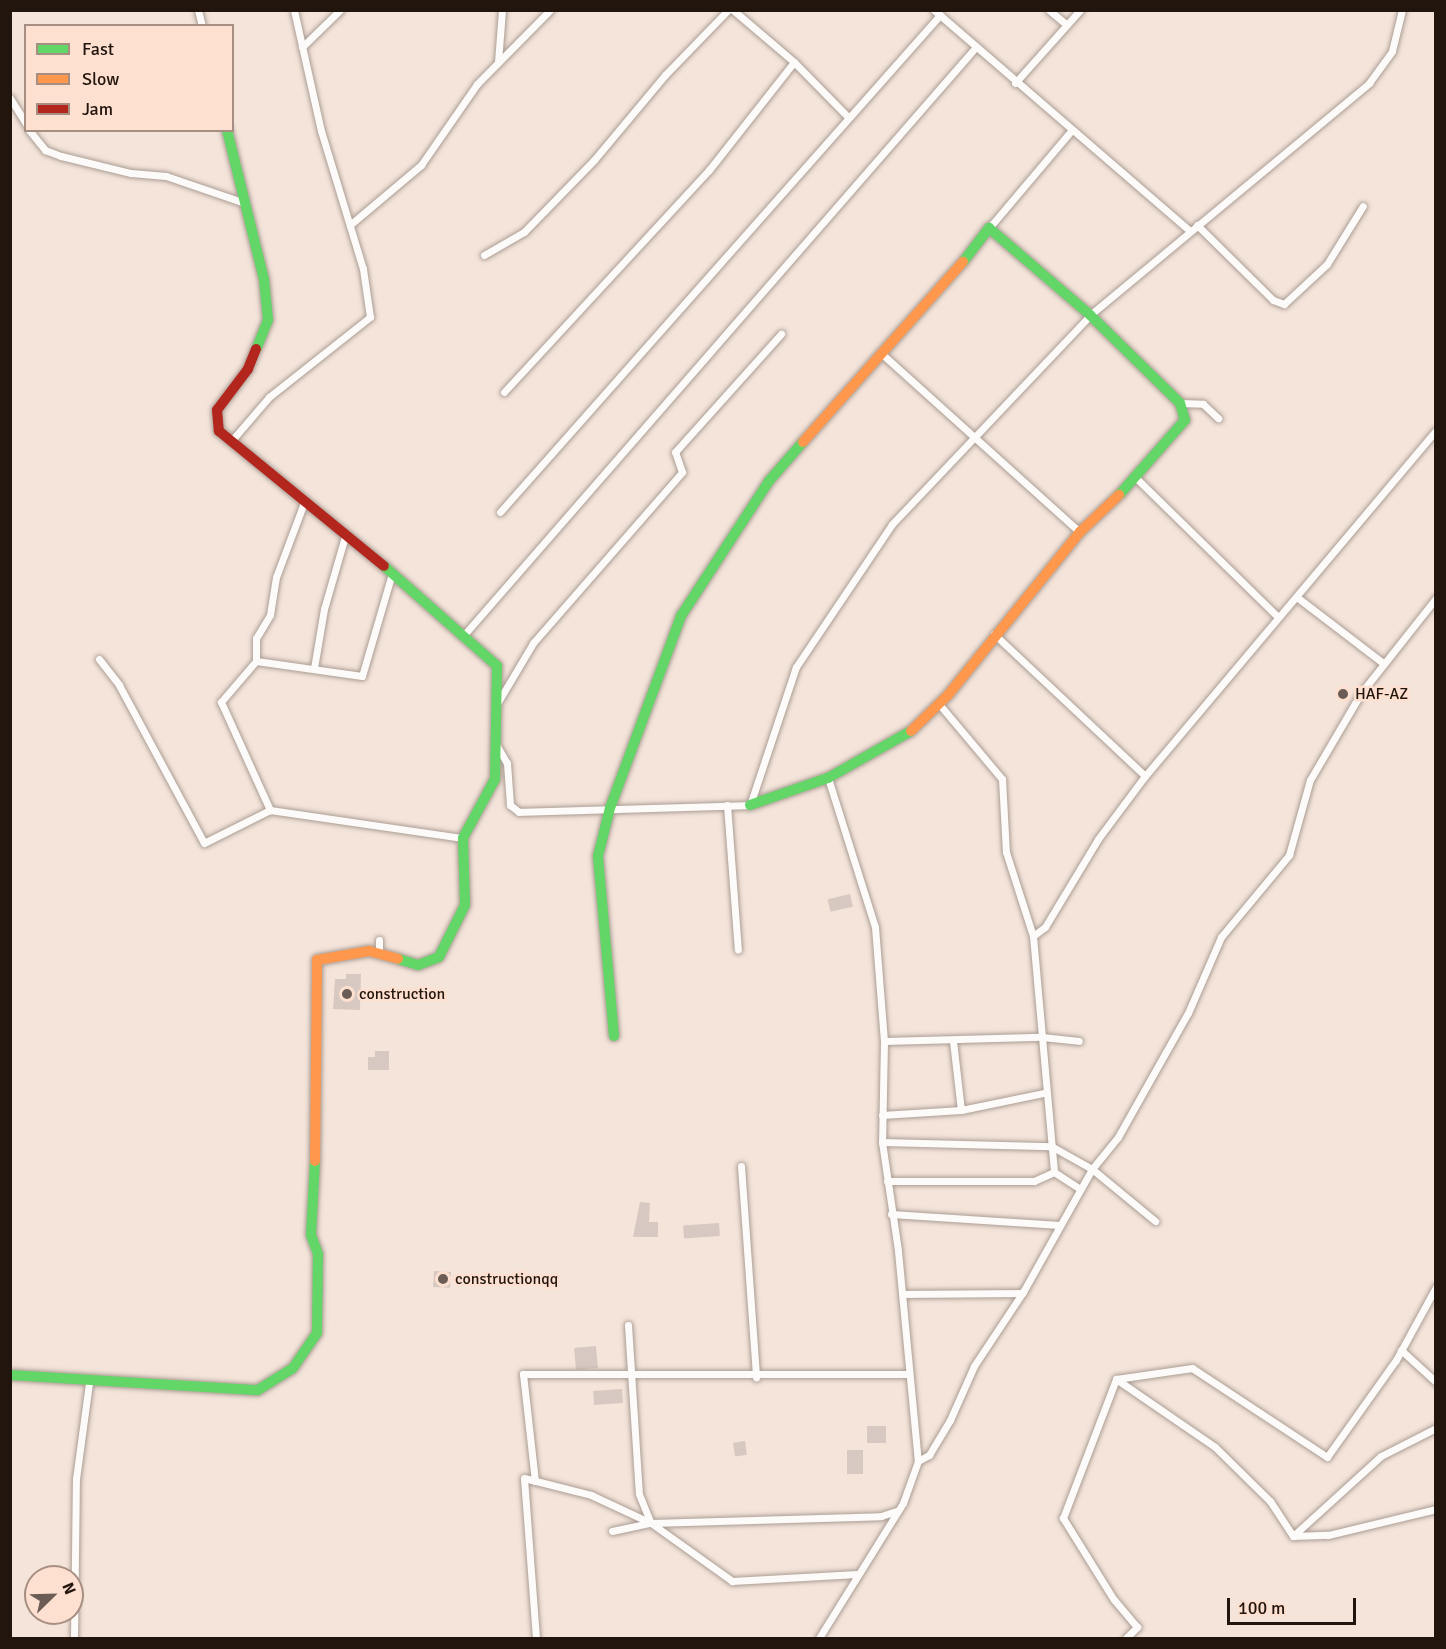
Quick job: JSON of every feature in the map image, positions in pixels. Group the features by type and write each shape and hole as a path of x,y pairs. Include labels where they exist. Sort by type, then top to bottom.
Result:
{"street":[{"path":"233,439 269,397 370,317 351,224 321,131 294,10"},
{"path":"302,47 340,10"},
{"path":"498,62 502,10"},
{"path":"351,224 421,165 498,62 550,10"},
{"path":"484,255 524,232 728,10"},
{"path":"733,10 794,62 847,116"},
{"path":"1050,10 1067,25"},
{"path":"1015,83 1080,10"},
{"path":"750,805 784,697 806,650 892,524 1090,315 1369,83 1392,51 1402,10"},
{"path":"500,512 694,296 937,13 1015,83 1190,231"},
{"path":"463,636 975,47"},
{"path":"504,392 709,170 794,62"},
{"path":"10,98 24,121"},
{"path":"614,1036 598,856 610,808 681,616 769,481 882,354 1071,131"},
{"path":"31,132 45,150 61,156 131,173 166,176 245,203"},
{"path":"10,1375 89,1383 258,1390 292,1368 317,1334 318,1254 311,1235 316,1149 313,1042 320,991 316,960 369,951 418,965 439,957 465,905 463,838 491,794 496,746 497,666 392,577 346,533 233,439 219,431 217,410 249,369 268,320 264,279 228,132"},
{"path":"1197,225 1273,300 1284,304 1327,264 1363,206"},
{"path":"496,746 507,763 514,810 750,805 828,778 902,740 939,704 993,633 1080,532 1136,478 1185,420 1180,404 1090,315 988,228"},
{"path":"496,704 533,643 682,472 675,452 781,334"},
{"path":"882,354 1080,532"},
{"path":"1180,404 1203,404 1218,418"},
{"path":"1033,936 1045,927 1098,839 1145,776 1276,616 1298,598 1436,431"},
{"path":"1136,478 1276,616"},
{"path":"270,810 221,702 256,661 256,638 270,615 276,577 305,500"},
{"path":"314,668 324,609 346,533"},
{"path":"256,661 362,676 392,577"},
{"path":"1298,598 1383,663"},
{"path":"918,1461 929,1455 974,1366 1023,1292 1092,1169 1118,1137 1188,1013 1221,937 1289,855 1310,780 1383,663 1436,598"},
{"path":"993,633 1145,776"},
{"path":"99,659 135,714 202,842 270,810 463,838"},
{"path":"939,704 1002,779 1006,852 1033,936 1042,1037 1044,1093 1054,1172"},
{"path":"819,1638 903,1503 918,1461 907,1374 902,1294 882,1142 884,1041 874,927 828,778"},
{"path":"727,805 738,950"},
{"path":"379,940 379,954"},
{"path":"884,1041 1042,1037 1079,1041"},
{"path":"953,1041 961,1110"},
{"path":"882,1115 961,1110 1044,1093"},
{"path":"882,1142 1051,1146 1092,1169 1155,1221"},
{"path":"741,1166 756,1377"},
{"path":"1054,1172 1080,1189"},
{"path":"887,1181 1034,1181 1054,1172"},
{"path":"891,1214 1060,1225"},
{"path":"1116,1379 1191,1368 1327,1456 1401,1350 1436,1287"},
{"path":"902,1294 1017,1296 1023,1292"},
{"path":"628,1325 633,1372 639,1494 651,1523"},
{"path":"1401,1350 1436,1382"},
{"path":"535,1481 523,1374 633,1372 756,1377 907,1374"},
{"path":"1116,1379 1215,1447 1270,1501 1293,1536"},
{"path":"1116,1379 1063,1518 1114,1600 1137,1627 1126,1638"},
{"path":"74,1638 76,1479 89,1383"},
{"path":"1293,1536 1381,1456 1436,1428"},
{"path":"536,1638 524,1478 591,1495 651,1523 732,1581 858,1574"},
{"path":"612,1532 651,1523 892,1516 903,1503"},
{"path":"1293,1536 1328,1535 1436,1509"}],"building":[{"path":"850,894 853,907 831,912 828,899"},
{"name":"construction","path":"346,974 361,974 360,1010 333,1009 335,979 346,979"},
{"name":"construction","path":"375,1051 389,1051 389,1070 368,1070 368,1057 375,1057"},
{"path":"640,1202 650,1203 649,1222 658,1222 658,1237 633,1237"},
{"path":"719,1223 720,1236 684,1238 683,1226"},
{"name":"constructionqq","path":"434,1271 451,1272 450,1288 433,1287"},
{"path":"596,1346 598,1368 576,1370 574,1348"},
{"path":"622,1389 623,1403 594,1405 593,1391"},
{"path":"867,1426 886,1426 886,1443 867,1443"},
{"path":"745,1441 747,1455 735,1457 733,1443"},
{"path":"847,1450 863,1450 863,1474 847,1474"}],"traffic: fast":[{"path":"227,132 264,279 268,320 256,349"},
{"path":"963,262 989,228 1090,315 1180,403 1185,420 1119,495"},
{"path":"614,1036 598,856 610,808 681,616 769,481 803,442"},
{"path":"384,566 497,666 495,779 463,838 465,905 439,957 418,965 398,959"},
{"path":"750,805 828,778 911,731"},
{"path":"10,1375 258,1390 293,1368 317,1333 318,1254 311,1235 315,1161"}],"traffic: slow":[{"path":"803,442 963,262"},
{"path":"911,731 948,695 1080,532 1119,495"},
{"path":"315,1161 317,960 369,951 398,959"}],"traffic: jam":[{"path":"256,349 248,369 217,410 219,431 384,566"}],"place":[{"name":"HAF-AZ","path":"1343,694"},
{"name":"construction","path":"347,994"},
{"name":"constructionqq","path":"443,1279"}]}
